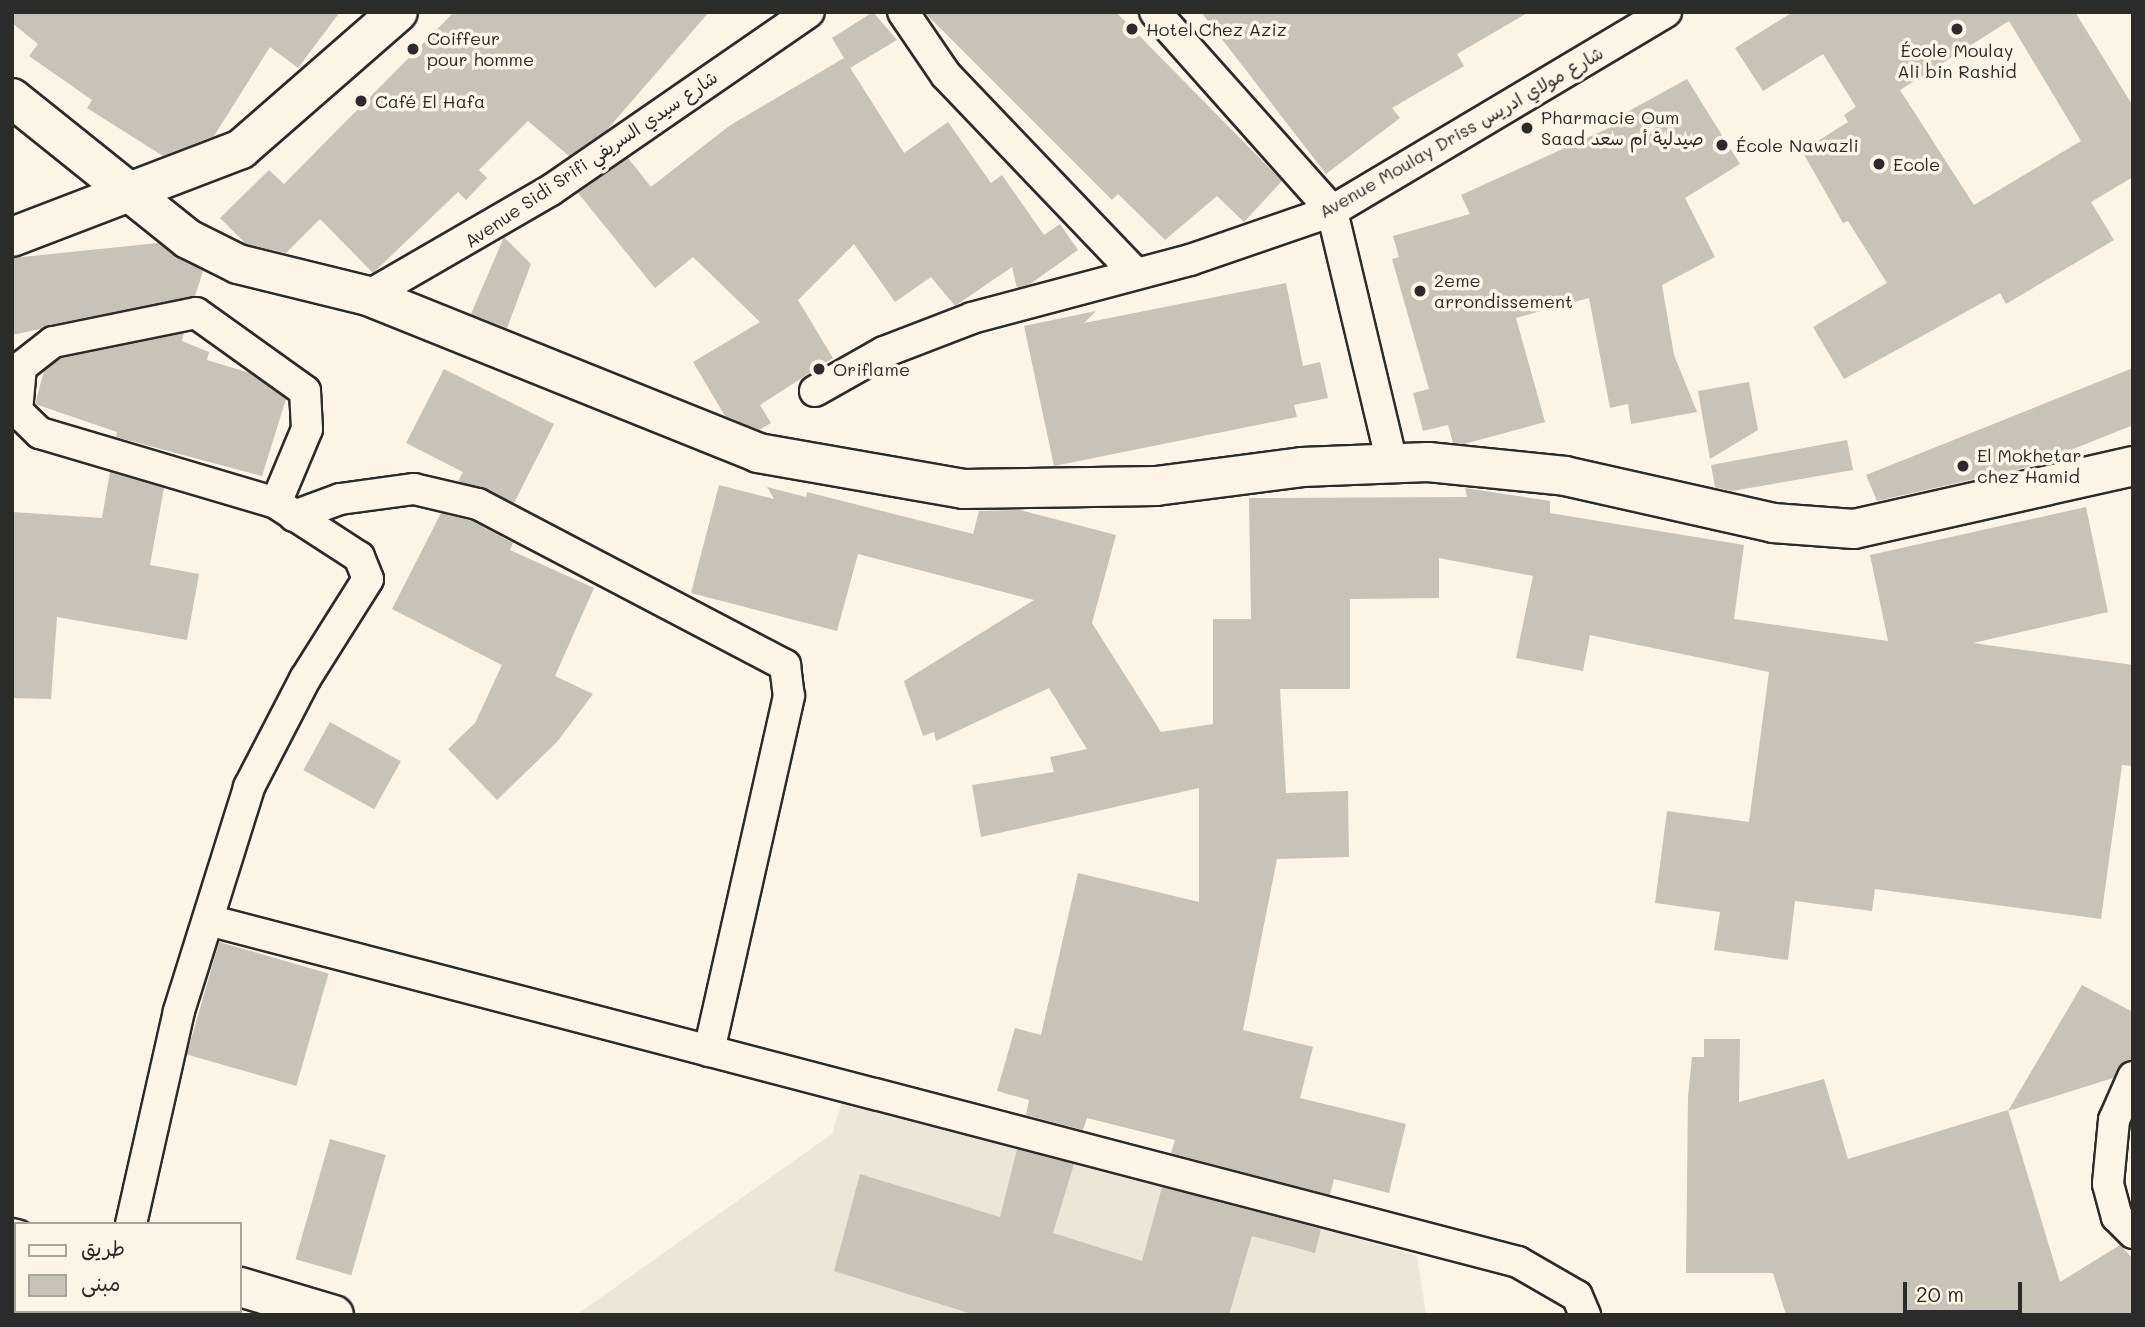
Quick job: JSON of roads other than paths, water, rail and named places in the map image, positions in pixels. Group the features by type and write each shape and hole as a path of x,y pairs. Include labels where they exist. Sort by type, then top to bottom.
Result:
{"street":[{"path":"12,237 128,190 183,176 240,149 398,12"},
{"name":"Avenue Sidi Srifi شارع سيدي السريفي","path":"368,296 551,190 808,12"},
{"path":"903,12 946,75 1135,273"},
{"path":"1155,12 1332,211 1391,463"},
{"name":"Avenue Moulay Driss شارع مولاي ادريس","path":"816,391 884,352 972,318 1135,273 1332,211 1667,12"},
{"path":"12,98 188,239 238,264 368,296 758,453 964,489 1156,486 1391,463 1565,476 1773,523 1854,529 2133,466"},
{"path":"131,1222 179,1011 249,788 310,671 368,579 359,557 285,510 40,433 17,411 21,367 53,342 196,313 305,391 307,429 285,510"},
{"path":"285,510 414,489 478,504 785,665 789,696 709,1051"},
{"path":"208,920 1518,1262 1577,1296 1585,1315"},
{"path":"2133,1077 2114,1120 2108,1184 2118,1217 2133,1233"},
{"path":"242,1288 334,1315"}],"place":[{"name":"Hotel Chez Aziz","path":"1132,29"},
{"name":"École Moulay Ali bin Rashid","path":"1957,29"},
{"name":"Coiffeur pour homme","path":"413,49"},
{"name":"Café El Hafa","path":"361,101"},
{"name":"Pharmacie Oum Saad صيدلية أم سعد","path":"1527,128"},
{"name":"École Nawazli","path":"1722,145"},
{"name":"Ecole","path":"1879,164"},
{"name":"2eme arrondissement","path":"1420,291"},
{"name":"Oriflame","path":"819,369"},
{"name":"El Mokhetar chez Hamid","path":"1963,466"}]}
